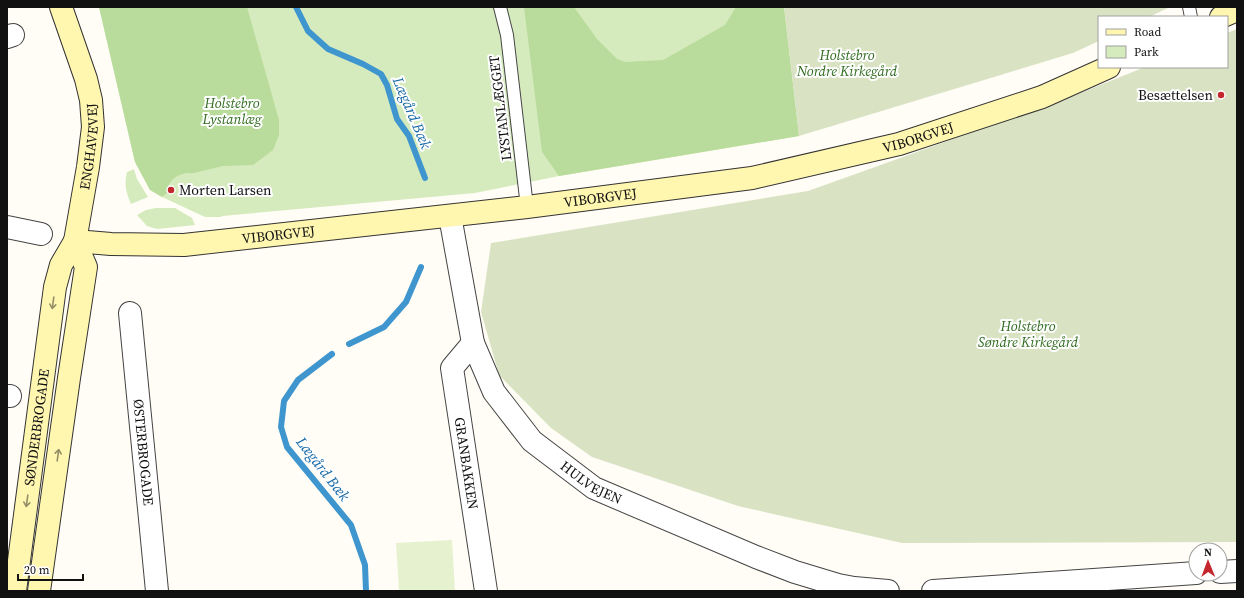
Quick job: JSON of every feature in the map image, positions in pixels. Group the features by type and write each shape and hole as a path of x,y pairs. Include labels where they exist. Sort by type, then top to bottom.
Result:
{"street":[{"name":"ENGHAVEVEJ","path":"61,7 86,79 92,107 93,127 88,167 75,241"},
{"path":"1223,16 1237,10"},
{"name":"VIBORGVEJ","path":"75,241 111,244 184,245 527,207 752,178 899,144 1042,97 1107,68"},
{"name":"HULVEJEN","path":"450,216 473,343 494,392 532,441 594,488 756,558 839,588 888,591"},
{"path":"7,227 41,234"},
{"name":"SØNDERBROGADE","path":"15,591 55,287 61,265 75,241"},
{"name":"SØNDERBROGADE","path":"39,591 86,267 75,241"},
{"name":"ØSTERBROGADE","path":"130,313 157,591"},
{"name":"GRANBAKKEN","path":"473,343 452,368 486,591"},
{"path":"933,591 1188,574"}],"lane":[{"name":"LYSTANLÆGGET","path":"500,7 507,35 527,207"}],"green space":[{"name":"Holstebro Lystanlæg","path":"99,7 784,7 799,136 559,176 475,193 221,217 205,217 150,190 135,162"},
{"path":"99,7 247,7 279,120 279,135 273,150 253,165 223,166 177,176 168,186 167,193 162,197 150,190 135,162"},
{"path":"524,7 574,7 597,39 617,59 625,62 663,60 725,25 736,7 784,7 799,136 559,176 542,152"},
{"name":"Holstebro Nordre Kirkegård","path":"784,7 1170,7 1151,16 1098,16 1098,41 1073,53 799,136"},
{"name":"Holstebro Søndre Kirkegård","path":"1237,29 1237,542 902,543 738,506 592,457 551,428 499,375 481,312 491,243 808,191 1073,96 1143,68 1228,68 1228,33"},
{"path":"134,169 137,179 148,197 131,204 127,192 126,181 127,172"},
{"path":"156,208 175,208 192,218 195,225 157,229 147,226 137,215 146,210"},
{"path":"452,540 455,591 399,591 396,543"}],"waterway":[{"name":"Lægård Bæk","path":"296,7 308,31 328,49 363,64 381,74 387,85 397,119 409,136 425,178"},
{"name":"Lægård Bæk","path":"349,344 384,327 406,302 421,267"},
{"name":"Lægård Bæk","path":"332,354 298,380 284,401 281,427 287,447 351,525 365,565 366,591"}],"place":[{"name":"Besættelsen","path":"1221,95"},
{"name":"Morten Larsen","path":"171,190"}]}
